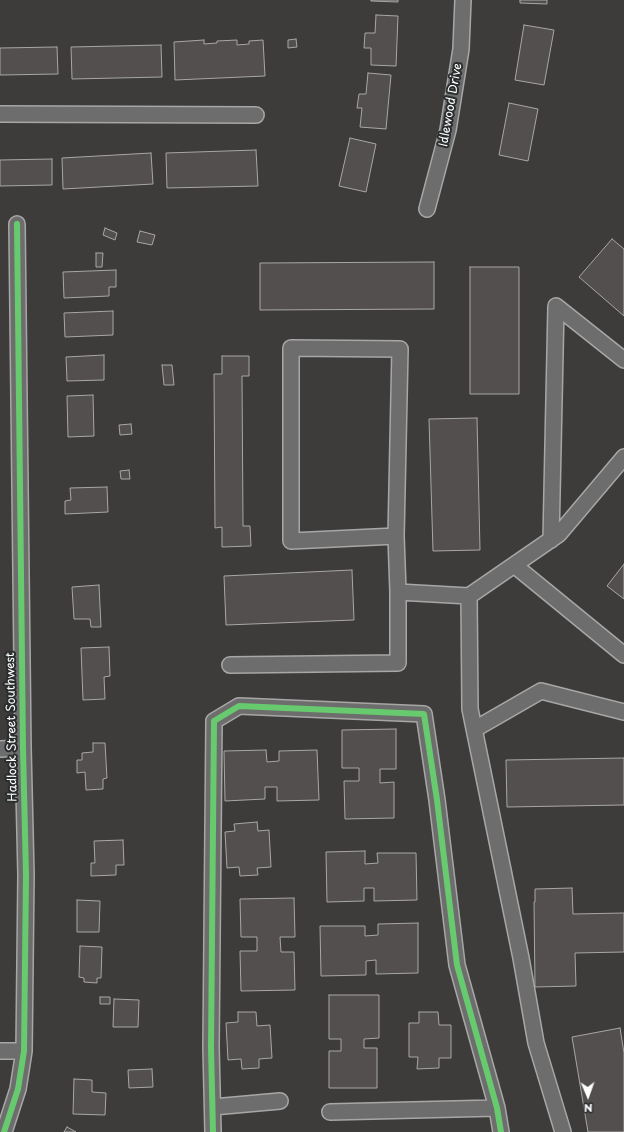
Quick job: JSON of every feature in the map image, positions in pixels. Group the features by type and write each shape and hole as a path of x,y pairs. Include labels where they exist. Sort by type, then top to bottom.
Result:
{"street":[{"name":"Idlewood Drive","path":"427,208 448,130 461,49 463,0"},
{"path":"0,114 256,115"},
{"name":"Hadlock Street Southwest","path":"4,1132 18,1089 24,1050 26,876 23,748 17,224"},
{"path":"551,540 556,306 624,360"},
{"path":"230,665 398,663 396,536 400,349 291,348 291,541 396,536"},
{"path":"398,592 469,596 559,534 624,457"},
{"path":"514,565 624,655"},
{"path":"469,596 470,709 521,958 536,1043 563,1132"},
{"path":"475,729 540,691 624,712"},
{"path":"213,1132 212,1039 214,721 239,706 424,714 437,800 458,965 497,1108 500,1132"},
{"path":"0,749 23,748"},
{"path":"0,1051 24,1050"},
{"path":"213,1107 280,1101"},
{"path":"330,1112 497,1108"}],"building":[{"path":"398,0 398,2 371,1"},
{"path":"520,0 547,0 547,4 520,3"},
{"path":"376,15 398,16 396,66 371,65 371,48 364,48 365,33 375,33"},
{"path":"524,25 554,30 544,85 515,80"},
{"path":"296,39 297,47 288,48 288,40"},
{"path":"204,40 204,44 217,43 217,41 237,40 237,45 249,44 249,41 263,40 265,76 175,80 174,42"},
{"path":"161,45 162,77 72,79 71,47"},
{"path":"57,47 58,74 0,75 0,48"},
{"path":"368,73 391,75 386,129 360,127 362,108 357,108 359,94 366,94"},
{"path":"509,103 538,109 528,161 499,155"},
{"path":"350,138 376,144 366,192 339,186"},
{"path":"256,150 258,186 167,188 166,153"},
{"path":"151,153 153,184 63,189 62,158"},
{"path":"52,159 52,185 0,186 0,160"},
{"path":"105,228 117,233 115,240 103,235"},
{"path":"140,231 155,235 152,245 137,242"},
{"path":"612,239 624,249 624,316 579,277"},
{"path":"96,253 103,253 102,267 96,267"},
{"path":"434,262 434,309 260,310 260,263"},
{"path":"470,267 519,267 519,394 470,394"},
{"path":"116,270 116,287 109,287 109,296 64,298 63,272"},
{"path":"113,311 113,335 65,337 64,313"},
{"path":"104,355 104,380 67,381 66,357"},
{"path":"222,356 249,356 249,376 242,376 243,526 250,526 251,546 222,547 222,527 215,528 214,374 222,374"},
{"path":"162,365 172,365 174,385 164,385"},
{"path":"93,395 94,436 68,437 67,396"},
{"path":"477,418 480,550 433,551 429,419"},
{"path":"131,424 132,434 120,435 119,425"},
{"path":"129,470 130,479 121,479 120,471"},
{"path":"107,487 108,512 65,514 65,501 71,500 70,488"},
{"path":"624,564 624,599 607,586"},
{"path":"352,570 354,620 226,625 224,576"},
{"path":"99,585 101,627 91,627 90,619 74,619 72,587"},
{"path":"109,647 110,676 104,677 105,699 83,700 81,648"},
{"path":"396,729 396,769 380,769 380,783 394,782 394,818 345,819 344,781 359,781 359,768 342,768 342,730"},
{"path":"93,743 105,743 107,778 103,779 103,789 86,790 85,772 77,773 77,760 82,760 82,753 93,752"},
{"path":"266,750 267,762 279,761 279,751 317,750 319,800 277,801 277,787 265,787 265,799 225,801 224,751"},
{"path":"624,758 624,805 507,807 506,760"},
{"path":"257,822 258,831 269,830 271,867 257,868 258,875 240,876 239,867 227,868 225,832 235,831 234,824"},
{"path":"123,840 124,865 116,865 116,875 91,876 91,863 95,863 94,841"},
{"path":"365,851 365,864 378,863 377,853 416,853 417,900 374,901 374,888 364,888 364,901 327,902 326,852"},
{"path":"572,888 573,914 624,913 624,952 575,953 576,986 535,987 535,889"},
{"path":"294,898 295,937 280,937 281,952 294,952 295,990 241,991 240,951 257,951 257,937 241,937 240,899"},
{"path":"77,900 100,901 99,932 77,932"},
{"path":"418,923 418,973 376,974 376,960 366,961 366,975 321,976 320,926 365,926 365,936 378,935 378,924"},
{"path":"80,946 102,947 101,978 97,978 97,983 84,982 84,978 79,977"},
{"path":"329,995 379,995 379,1038 364,1039 364,1048 377,1048 377,1088 329,1088 329,1051 341,1051 341,1039 329,1039"},
{"path":"100,997 110,997 110,1004 100,1004"},
{"path":"114,999 139,1000 138,1027 113,1027"},
{"path":"238,1012 256,1012 257,1026 270,1025 272,1058 259,1059 259,1068 242,1069 241,1059 228,1060 226,1023 238,1022"},
{"path":"419,1012 438,1012 439,1025 451,1025 451,1058 439,1058 439,1068 417,1069 418,1057 409,1057 409,1023 419,1023"},
{"path":"620,1028 624,1053 624,1132 588,1132 572,1037"},
{"path":"152,1069 153,1087 129,1088 128,1070"},
{"path":"74,1079 92,1080 92,1092 106,1093 105,1115 73,1114"},
{"path":"67,1127 76,1132 64,1132"}],"cycle path":[{"path":"4,1132 18,1089 24,1051 26,875 23,748 17,224"},
{"path":"213,1132 211,1047 214,721 239,706 424,714 437,800 457,965 497,1108 501,1132"}]}
